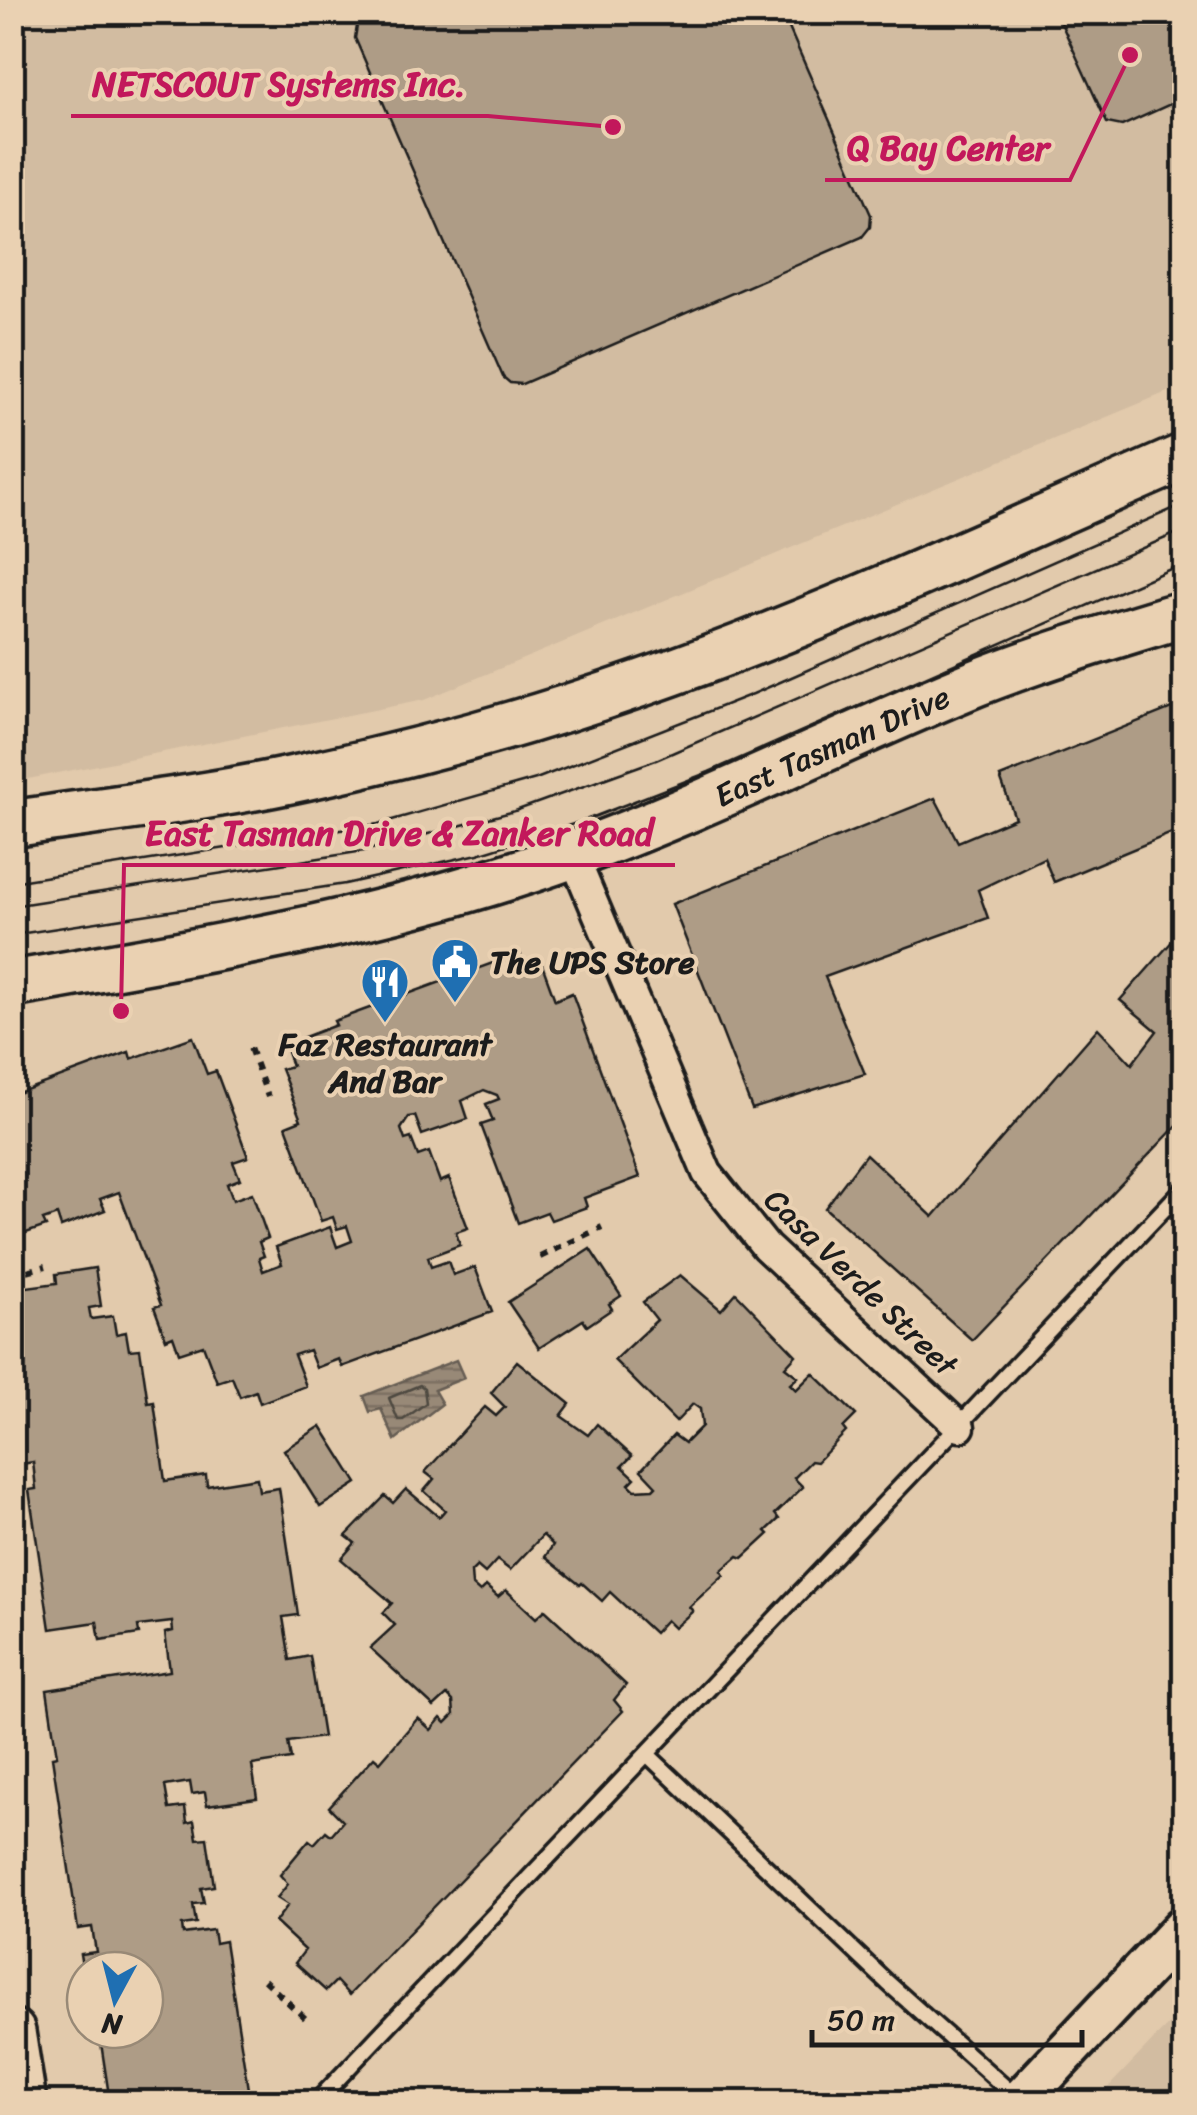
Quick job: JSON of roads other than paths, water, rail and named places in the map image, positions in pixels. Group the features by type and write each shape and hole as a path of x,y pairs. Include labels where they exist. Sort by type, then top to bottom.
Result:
{"main road":[{"path":"12,824 301,778 432,747 640,684 752,642 1184,458"},
{"name":"East Tasman Drive","path":"12,984 371,917 465,891 682,811 977,683 1184,614"},
{"path":"1020,2102 1184,1928"},
{"path":"12,2032 23,2102"}],"street":[{"name":"Casa Verde Street","path":"574,854 707,1173 766,1247 960,1427"}],"lane":[{"path":"316,2102 1184,1188"},
{"path":"648,1756 888,1984 1020,2102"}],"water":[{"path":"456,1360 464,1378 434,1390 442,1404 395,1440 381,1409 370,1412 364,1396"}],"tram line":[{"path":"12,882 378,824 536,779 753,694 1184,504"},
{"path":"12,906 364,851 515,811 656,760 1184,530"},
{"path":"12,935 345,884 478,854 583,821 709,772 1184,563"}],"place":[{"name":"Q Bay Center","path":"1130,55"},
{"name":"NETSCOUT Systems Inc.","path":"613,127"},
{"name":"The UPS Store","path":"455,1004"},
{"name":"East Tasman Drive & Zanker Road","path":"121,1011"},
{"name":"Faz Restaurant And Bar","path":"385,1024"}]}
